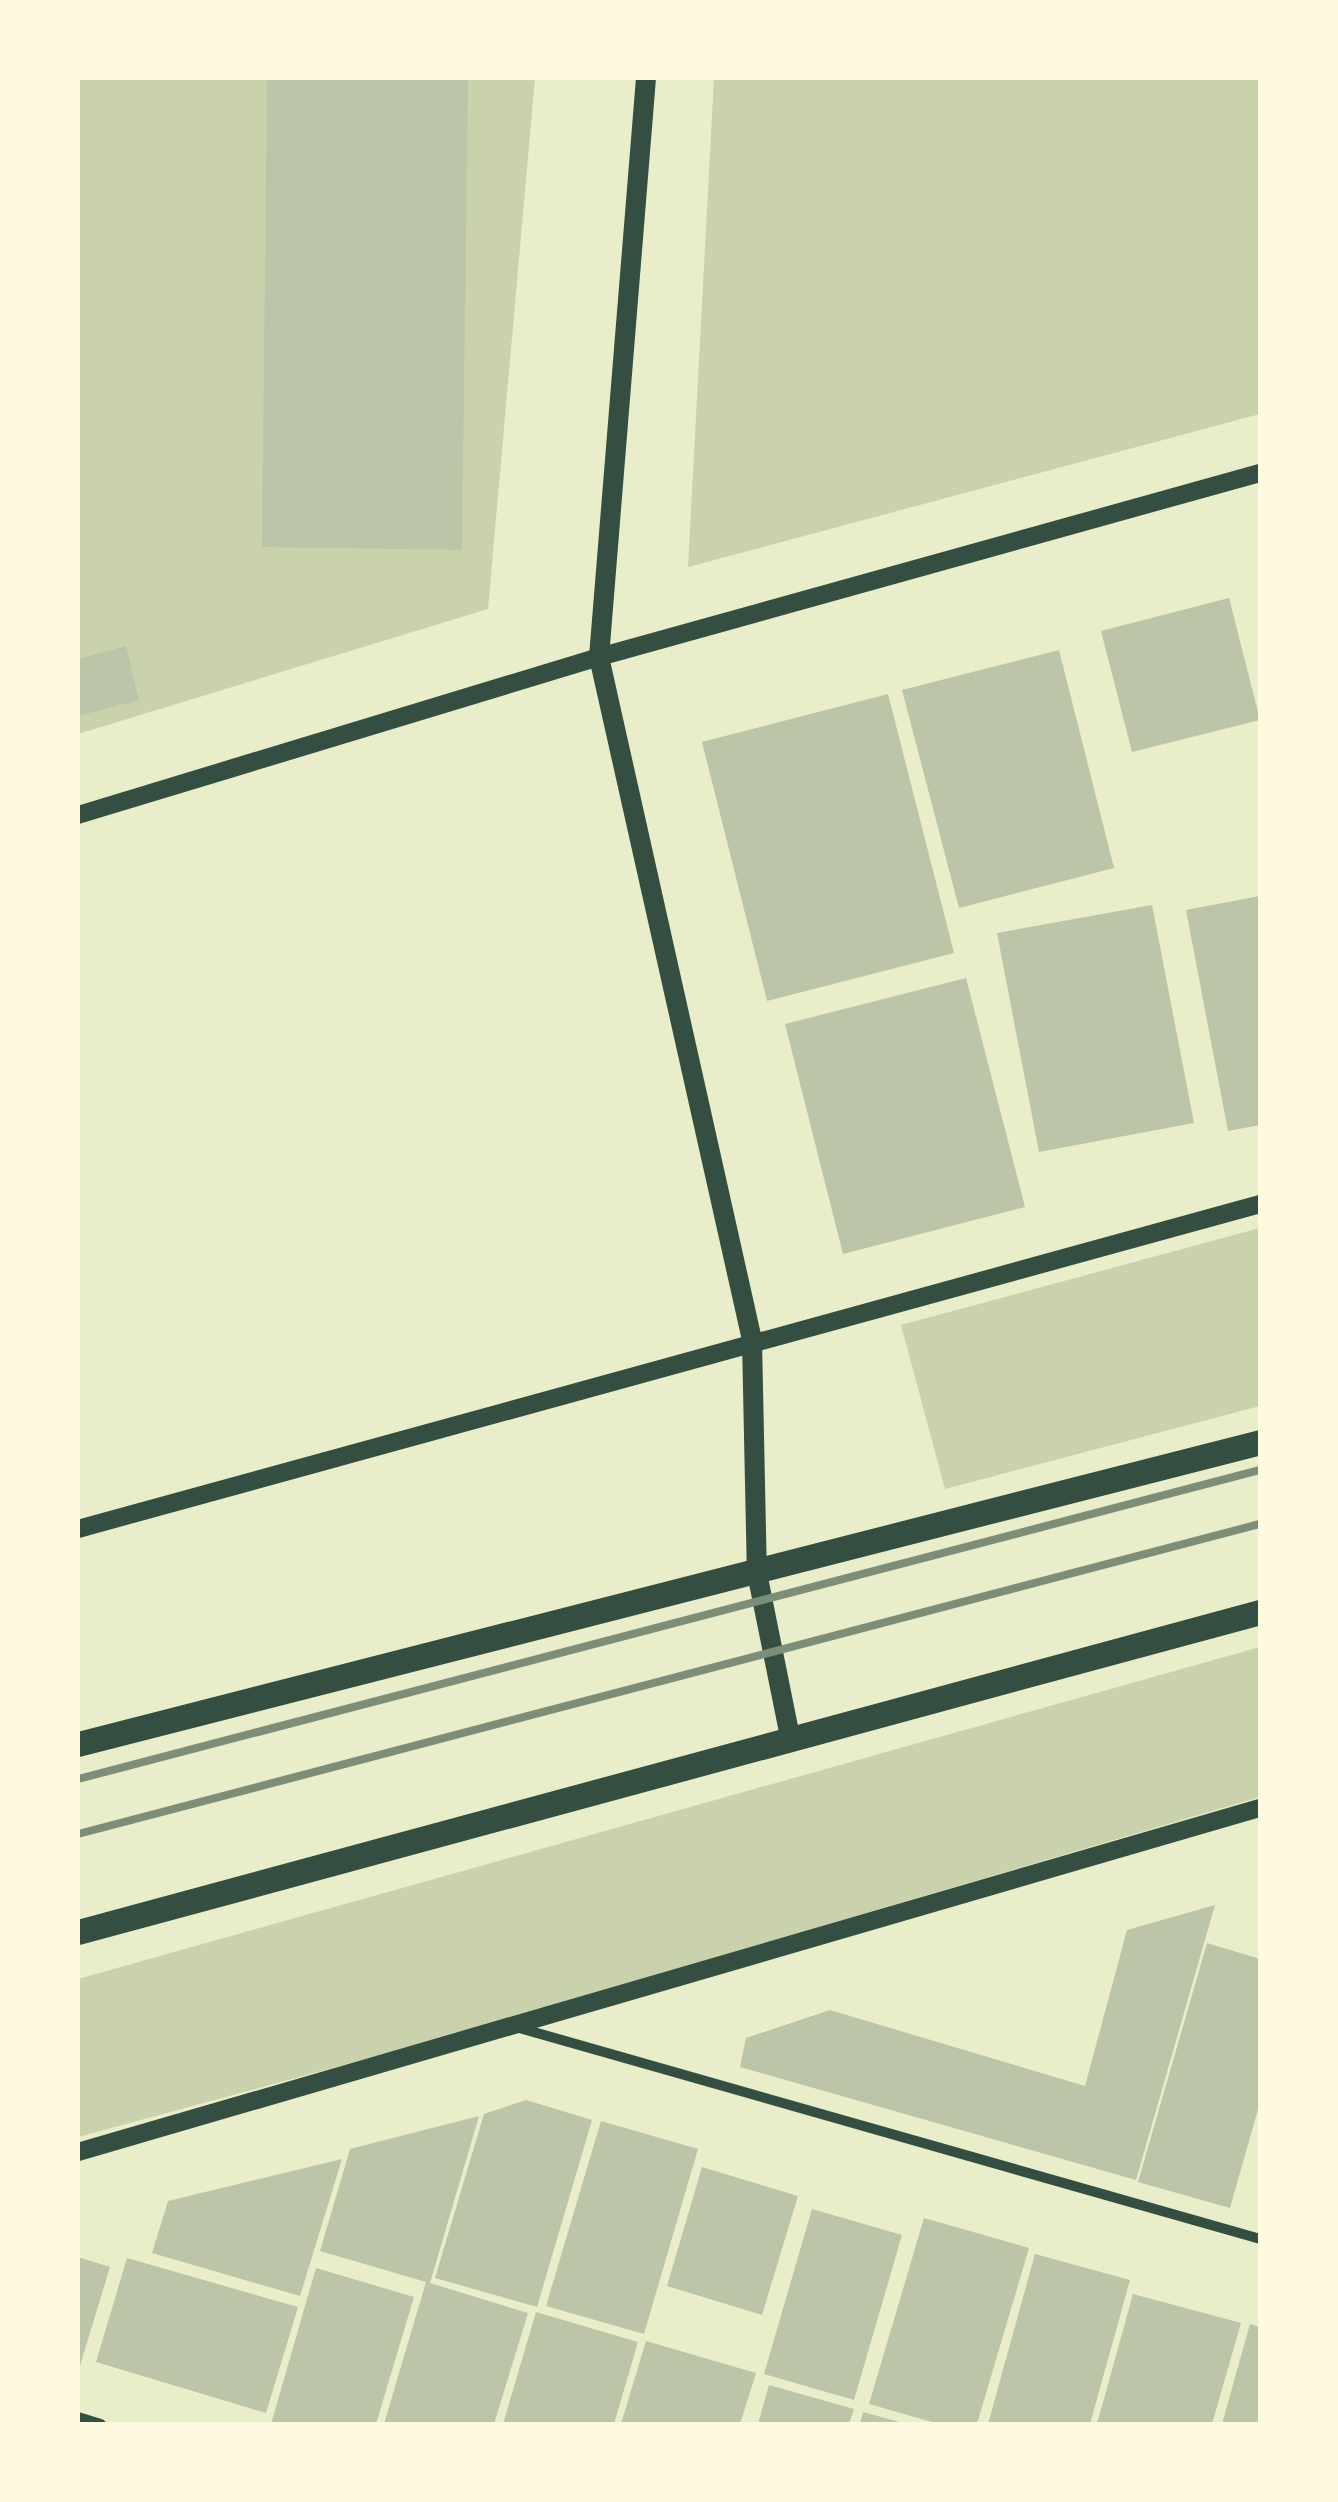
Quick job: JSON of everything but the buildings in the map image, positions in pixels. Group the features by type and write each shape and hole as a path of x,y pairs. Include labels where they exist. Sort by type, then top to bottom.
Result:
{"main road":[{"path":"646,78 598,657 752,1340 757,1573 791,1742"},
{"path":"78,1744 395,1658 757,1573 1260,1442"},
{"path":"78,1932 1260,1612"}],"street":[{"path":"78,815 598,657 1260,473"},
{"path":"78,1529 752,1340 1260,1204"},
{"path":"78,2152 1260,1808"},
{"path":"515,2027 1260,2240"},
{"path":"78,2418 101,2424"}],"green space":[{"path":"78,78 535,78 488,609 78,734"},
{"path":"714,78 1260,78 1260,414 688,567"},
{"path":"1260,1228 1260,1406 945,1489 901,1325"},
{"path":"1260,1647 1260,1797 428,2042 78,2137 78,1979"}],"railway":[{"path":"78,1779 1260,1470"},
{"path":"78,1834 1260,1524"}]}
